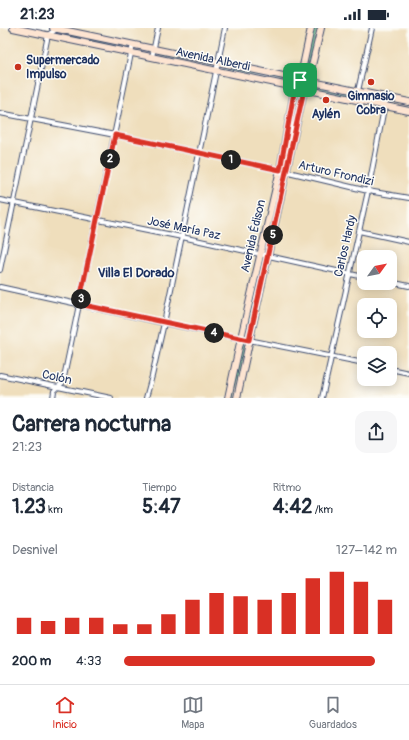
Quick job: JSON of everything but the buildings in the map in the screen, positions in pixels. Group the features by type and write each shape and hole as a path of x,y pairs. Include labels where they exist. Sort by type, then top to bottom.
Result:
{"main road":[{"name":"Avenida Alberdi","path":"13,28 409,111"},
{"name":"Avenida Alberdi","path":"57,28 308,82 409,102"},
{"path":"300,80 311,28"},
{"name":"Avenida Édison","path":"228,398 260,255 304,90 308,82 321,28"},
{"name":"Avenida Édison","path":"237,398 268,257 283,171 295,87 300,80"}],"street":[{"path":"0,270 32,120 48,35 57,28"},
{"path":"152,57 158,28"},
{"path":"146,398 164,323 225,28"},
{"path":"358,91 372,28"},
{"path":"52,398 54,391 63,382 133,44"},
{"name":"Carlos Hardy","path":"322,398 330,356 368,190 386,98"},
{"name":"Arturo Frondizi","path":"0,113 115,135 409,198"},
{"name":"José María Paz","path":"0,200 182,237 357,276"},
{"path":"359,231 409,242"},
{"path":"397,283 409,286"},
{"path":"0,287 164,323 357,362"},
{"path":"397,370 409,373"},
{"name":"Colón","path":"0,375 111,398"}],"green space":[{"path":"314,28 318,28 306,77 303,76"},
{"path":"66,33 126,46 126,49 65,37"},
{"path":"161,52 211,63 210,66 160,55"},
{"path":"224,66 292,80 292,83 223,70"},
{"path":"310,85 377,98 376,102 310,88"},
{"path":"297,92 300,92 286,164 284,163"},
{"path":"280,177 283,178 267,249 264,248"},
{"path":"261,258 265,259 250,331 246,330"},
{"path":"242,344 246,345 235,398 231,398"}],"place":[{"name":"Supermercado Impulso","path":"18,67"},
{"name":"Gimnasio Cobra","path":"371,82"},
{"name":"Aylén","path":"326,100"}],"district":[{"name":"Villa El Dorado","path":"136,272"}],"route":[{"path":"300,80 308,82 304,90 249,340 79,304 115,135 280,170 295,87 300,80"}]}
